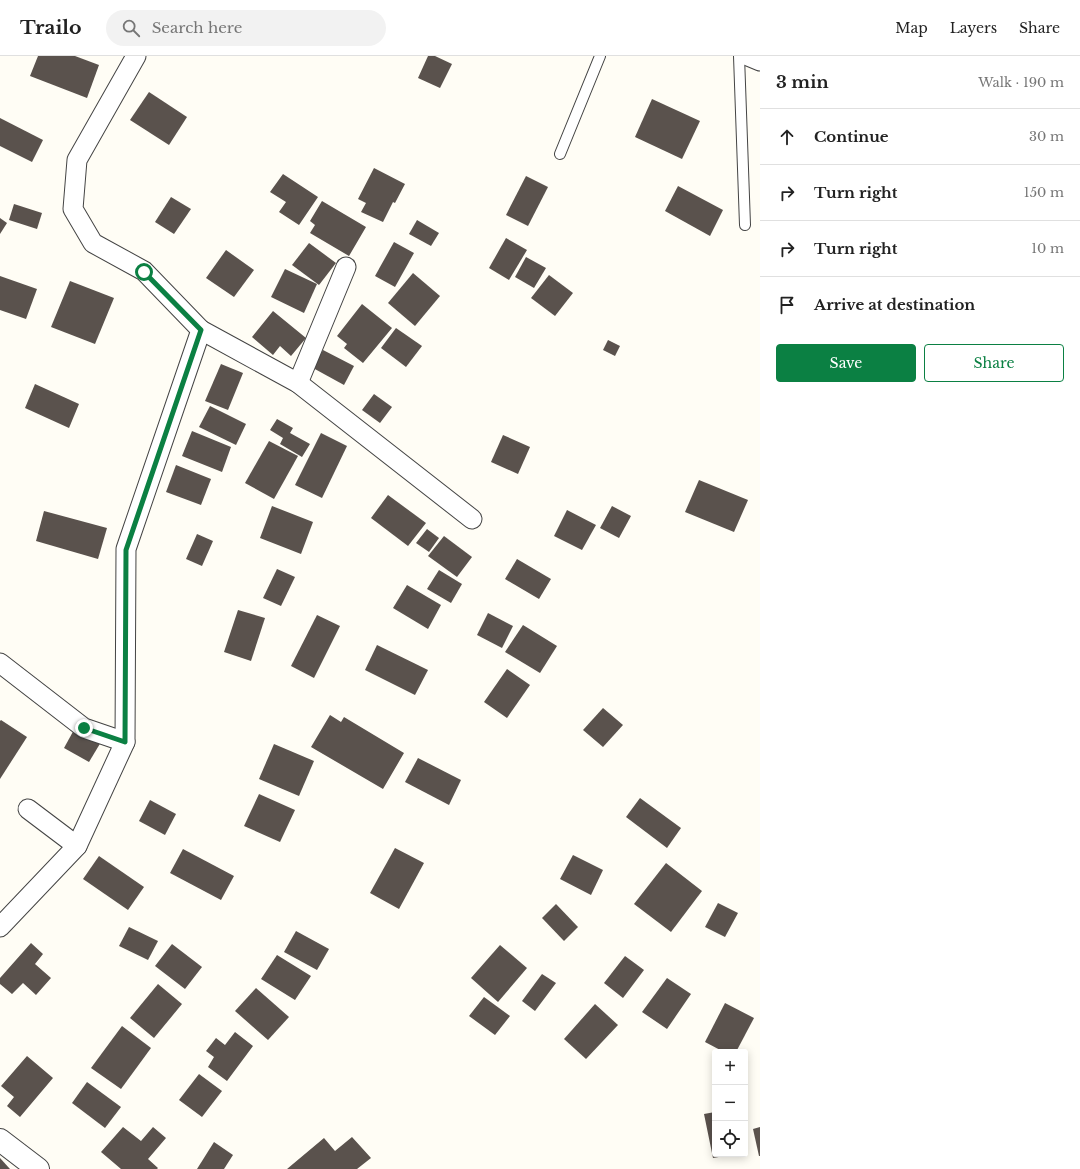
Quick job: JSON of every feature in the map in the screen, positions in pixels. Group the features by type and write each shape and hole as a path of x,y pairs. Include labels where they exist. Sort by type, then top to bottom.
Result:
{"street":[{"path":"136,56 77,160 73,209 93,243 144,272 201,330 298,383 472,519"},
{"path":"748,56 760,61"},
{"path":"298,383 346,267"},
{"path":"0,927 77,846 125,742 126,550 201,330"},
{"path":"0,663 84,728 125,742"},
{"path":"28,809 77,846"},
{"path":"0,1140 38,1169"}],"lane":[{"path":"560,154 600,56"},
{"path":"739,56 745,225"}],"building":[{"path":"38,56 75,56 99,65 87,98 30,76"},
{"path":"428,56 435,56 452,64 440,88 418,78"},
{"path":"149,92 187,117 169,145 130,120"},
{"path":"652,99 700,121 682,159 635,137"},
{"path":"0,118 43,140 32,162 0,146"},
{"path":"374,168 405,184 395,203 393,202 383,222 361,212 366,203 358,199"},
{"path":"283,174 318,197 299,225 279,212 286,202 270,192"},
{"path":"526,176 548,187 528,226 506,215"},
{"path":"678,186 723,210 710,236 665,211"},
{"path":"171,197 191,209 174,234 155,222"},
{"path":"322,201 366,227 349,256 310,233 315,225 310,221"},
{"path":"14,204 42,213 37,229 9,220"},
{"path":"0,218 7,223 0,234"},
{"path":"417,220 439,233 431,246 409,234"},
{"path":"506,238 527,250 509,280 489,268"},
{"path":"394,242 414,253 395,287 375,276"},
{"path":"309,243 336,263 319,285 292,265"},
{"path":"226,250 254,270 234,297 206,278"},
{"path":"526,257 546,268 534,288 515,277"},
{"path":"285,269 317,284 304,313 271,297"},
{"path":"413,273 440,296 415,326 388,303"},
{"path":"549,275 573,293 555,316 531,298"},
{"path":"0,276 37,289 26,319 0,310"},
{"path":"70,281 114,298 95,344 51,327"},
{"path":"362,304 392,328 363,363 344,348 347,344 337,336"},
{"path":"273,311 306,338 291,356 280,346 273,355 252,337"},
{"path":"396,328 422,346 406,367 381,348"},
{"path":"608,340 620,346 615,356 603,350"},
{"path":"323,350 354,366 344,385 313,368"},
{"path":"221,364 243,373 228,410 205,401"},
{"path":"35,384 79,404 69,428 25,408"},
{"path":"374,394 392,407 380,423 362,410"},
{"path":"210,406 246,424 236,445 199,427"},
{"path":"277,419 293,428 290,433 310,444 302,457 280,444 283,438 270,430"},
{"path":"192,431 231,447 222,472 182,456"},
{"path":"321,433 347,446 322,498 295,485"},
{"path":"503,435 530,447 518,474 491,462"},
{"path":"269,441 298,456 274,499 245,483"},
{"path":"176,465 211,479 201,505 166,492"},
{"path":"699,480 748,500 734,532 685,512"},
{"path":"388,495 426,523 408,546 371,518"},
{"path":"272,506 313,522 301,554 260,538"},
{"path":"612,506 631,516 619,538 600,528"},
{"path":"567,510 596,525 582,550 554,536"},
{"path":"44,511 107,528 98,559 36,541"},
{"path":"427,529 439,538 429,552 416,543"},
{"path":"197,534 213,541 202,566 186,559"},
{"path":"444,536 472,557 457,577 428,556"},
{"path":"517,559 551,579 539,599 505,579"},
{"path":"277,569 295,577 281,606 263,598"},
{"path":"439,570 462,584 451,603 427,589"},
{"path":"407,585 441,605 428,629 393,608"},
{"path":"238,610 265,618 251,661 224,652"},
{"path":"488,613 513,626 502,648 477,635"},
{"path":"317,615 340,626 314,678 291,666"},
{"path":"523,625 557,646 540,673 505,652"},
{"path":"377,645 428,670 415,695 365,670"},
{"path":"507,669 530,685 507,718 484,702"},
{"path":"603,708 623,725 603,747 583,730"},
{"path":"330,715 341,722 344,717 404,753 383,789 311,747"},
{"path":"1,720 27,737 0,779 0,721"},
{"path":"75,728 101,742 89,762 64,748"},
{"path":"274,744 314,761 299,796 259,779"},
{"path":"418,758 461,780 449,805 405,782"},
{"path":"259,794 295,810 280,842 244,826"},
{"path":"640,798 681,828 667,848 626,817"},
{"path":"150,800 176,814 165,835 139,821"},
{"path":"395,848 424,863 399,909 370,893"},
{"path":"183,849 234,876 221,900 170,873"},
{"path":"573,855 603,870 591,895 560,879"},
{"path":"99,856 144,887 128,910 83,879"},
{"path":"666,863 702,891 671,932 634,904"},
{"path":"718,903 738,913 725,937 705,927"},
{"path":"556,904 578,927 564,941 542,918"},
{"path":"129,927 158,941 148,960 119,946"},
{"path":"296,931 329,949 317,970 284,952"},
{"path":"31,943 43,954 35,964 51,978 36,995 23,983 12,994 0,984 0,978"},
{"path":"172,944 202,967 185,989 155,966"},
{"path":"500,945 527,968 498,1002 471,978"},
{"path":"277,955 311,976 295,1000 261,979"},
{"path":"625,956 644,970 623,998 604,983"},
{"path":"542,974 556,983 535,1011 522,1001"},
{"path":"667,978 691,994 667,1029 642,1012"},
{"path":"158,984 182,1004 154,1038 130,1018"},
{"path":"256,988 289,1017 268,1040 235,1011"},
{"path":"484,997 510,1016 495,1035 469,1016"},
{"path":"725,1003 754,1018 738,1049 718,1049 705,1042"},
{"path":"595,1004 618,1025 586,1059 564,1039"},
{"path":"122,1026 151,1048 121,1089 91,1068"},
{"path":"235,1032 253,1046 227,1081 208,1067 214,1057 206,1051 216,1038 225,1045"},
{"path":"27,1056 53,1078 20,1117 7,1106 14,1097 1,1086"},
{"path":"199,1074 222,1091 202,1117 179,1100"},
{"path":"87,1082 121,1107 105,1128 72,1103"},
{"path":"712,1113 712,1153 704,1114"},
{"path":"123,1127 141,1141 153,1127 166,1138 148,1159 158,1168 157,1169 121,1169 101,1152"},
{"path":"760,1127 760,1156 759,1156 753,1129"},
{"path":"352,1137 371,1158 357,1169 287,1169 324,1138 335,1151"},
{"path":"214,1142 233,1155 224,1169 197,1169"},
{"path":"0,1158 10,1169 0,1169"}],"route":[{"path":"84,728 125,742 126,550 201,330 144,272"}]}
